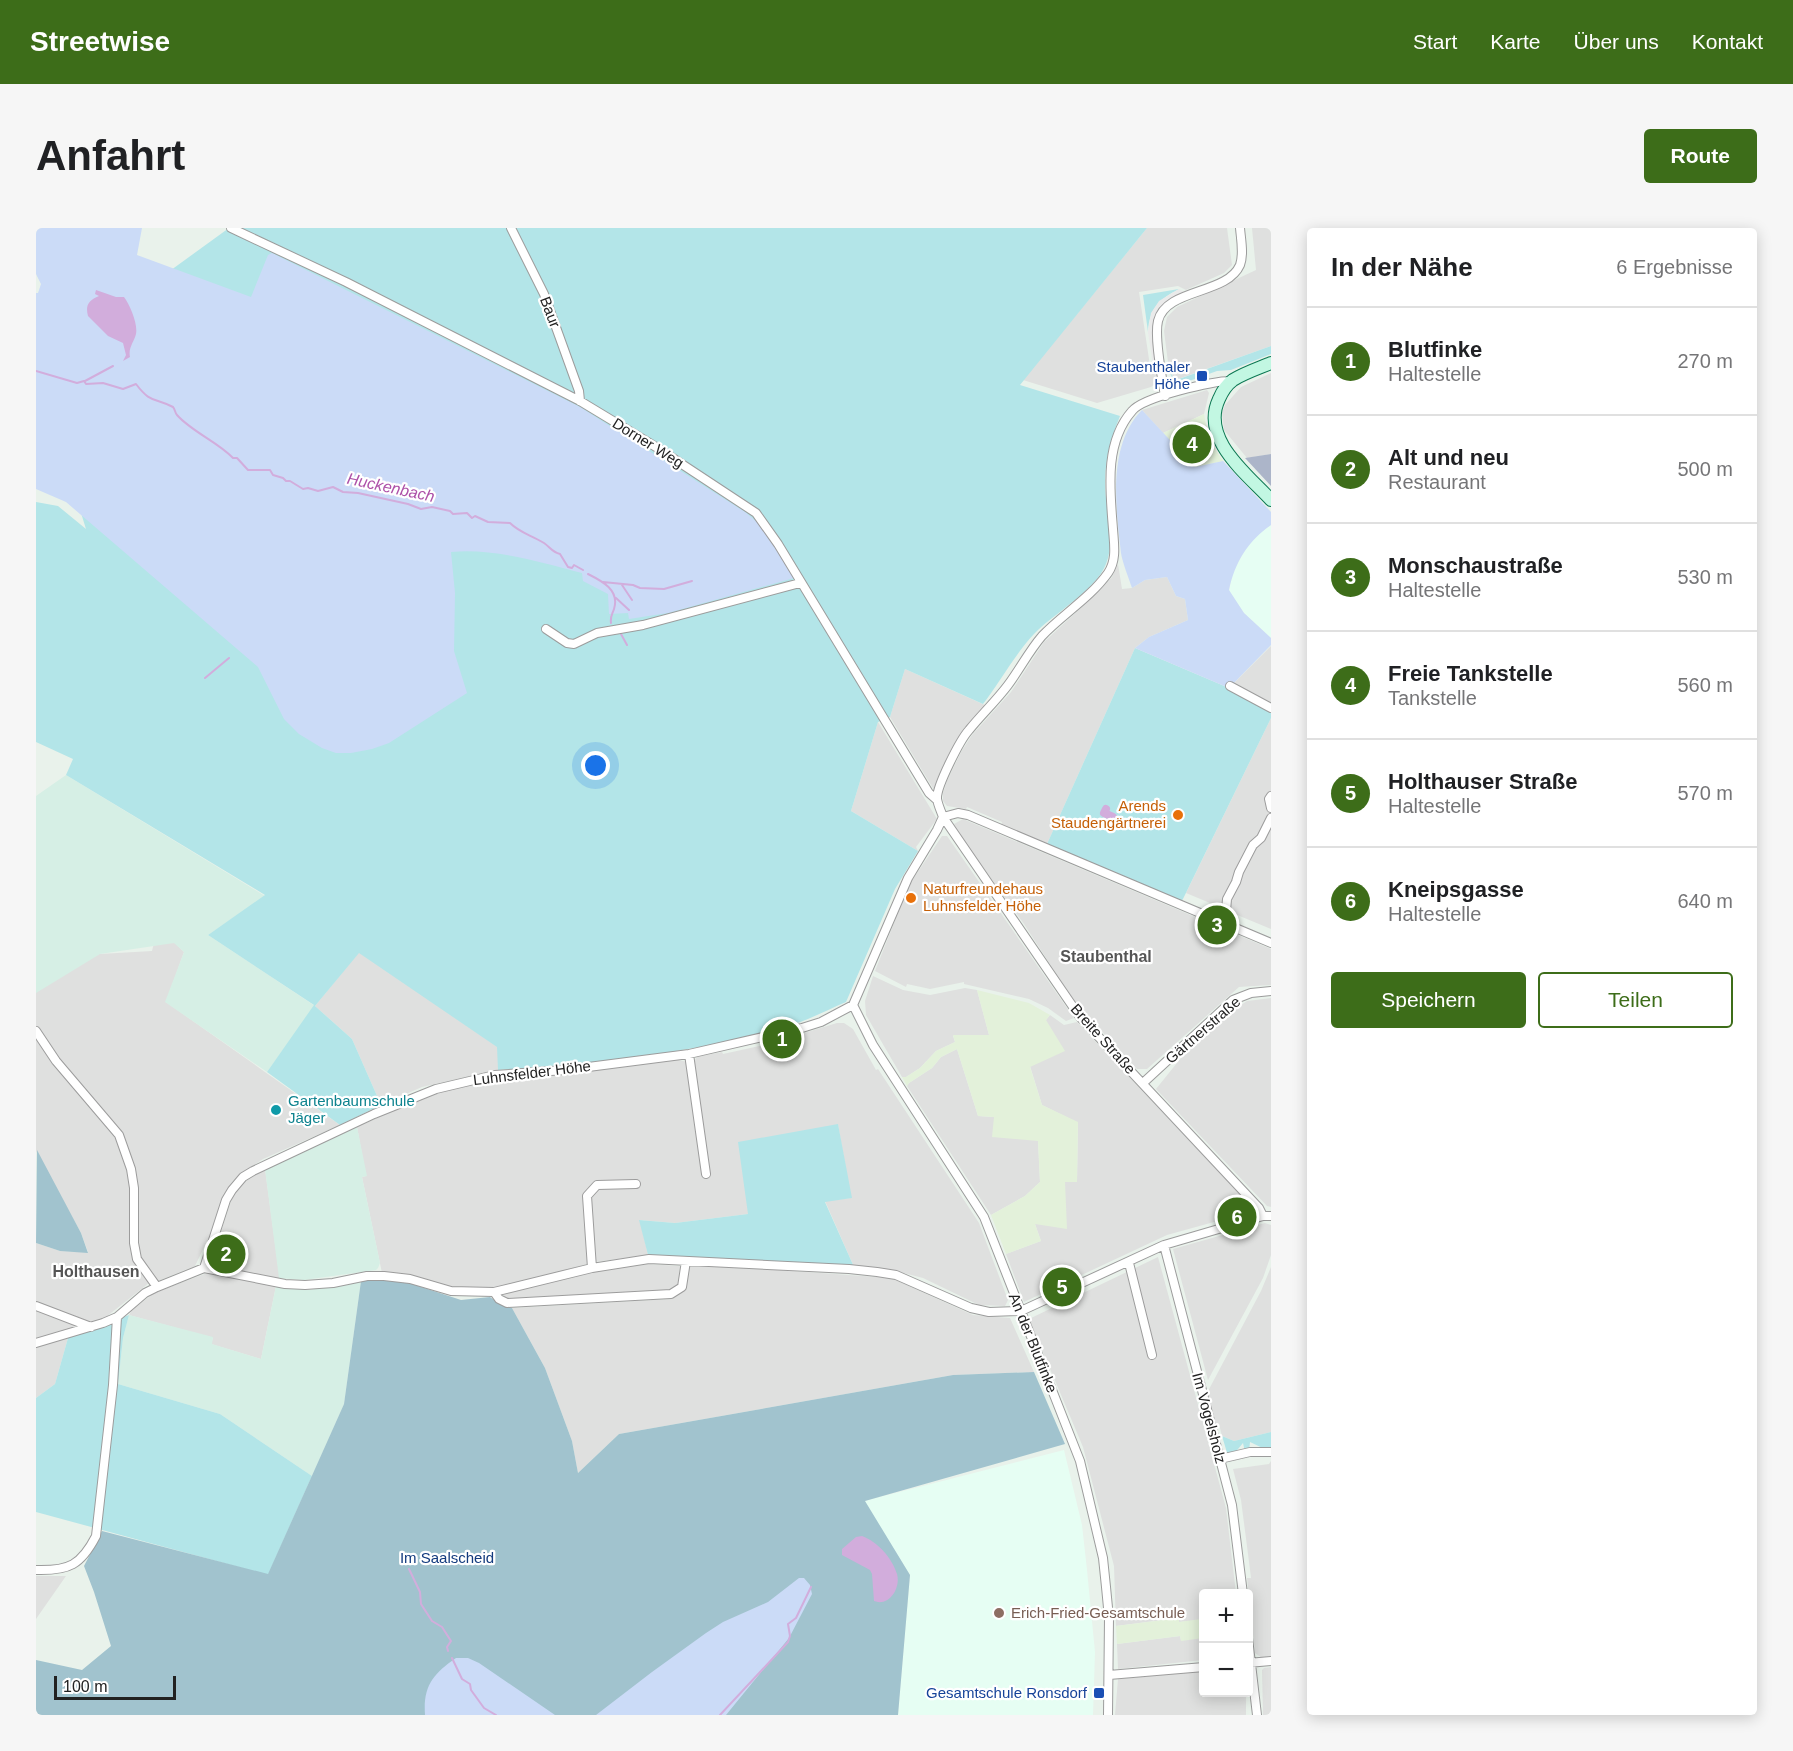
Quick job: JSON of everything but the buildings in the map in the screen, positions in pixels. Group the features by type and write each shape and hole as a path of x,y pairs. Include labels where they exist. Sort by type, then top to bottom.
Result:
{"main road":[{"path":"1271,363 1231,381 1223,390 1215,414 1218,436 1226,451 1271,500"}],"street":[{"name":"Dorner Weg","path":"231,228 346,282 580,401 656,447 756,513 763,520 929,793 937,800"},
{"name":"Baur","path":"511,228 543,294 579,391 580,401"},
{"path":"1165,396 1157,330 1161,314 1173,302 1224,280 1235,272 1242,258 1239,228"},
{"path":"853,1005 908,878 943,817 937,800 938,789 968,731 996,701 1042,637 1109,572 1115,553 1110,476 1120,429 1136,407 1218,381 1231,381"},
{"path":"546,629 571,645 597,633 643,625 800,583"},
{"path":"1230,686 1271,708"},
{"path":"1271,796 1269,799 1271,808"},
{"path":"943,817 958,813 968,815 1271,943"},
{"name":"Breite Straße","path":"943,817 1080,1017 1268,1216"},
{"path":"1222,922 1227,899 1239,872 1271,818"},
{"name":"Gärtnerstraße","path":"1143,1083 1233,1000 1251,993 1271,991"},
{"name":"Luhnsfelder Höhe","path":"204,1268 226,1200 243,1177 364,1119 436,1089 495,1075 565,1070 689,1054 801,1028 821,1022 853,1005"},
{"name":"An der Blutfinke","path":"853,1005 873,1045 984,1217 1080,1461 1103,1558 1109,1618 1108,1715"},
{"path":"36,1031 56,1061 119,1135 123,1143 134,1188 134,1243 137,1259 157,1287"},
{"path":"689,1054 706,1174"},
{"path":"592,1268 587,1196 597,1185 636,1184"},
{"path":"36,1343 117,1317 145,1293 204,1268 285,1284 333,1283 367,1276 384,1276 410,1279 451,1291 494,1292 592,1268 650,1259 849,1269 896,1275 971,1308 989,1312 1021,1311 1164,1245 1268,1216"},
{"name":"Im Vogelsholz","path":"1164,1245 1232,1505 1242,1589"},
{"path":"494,1292 499,1299 507,1302 671,1294 682,1287 686,1261"},
{"path":"1129,1263 1152,1355"},
{"path":"36,1306 91,1327"},
{"path":"36,1570 64,1569 78,1561 90,1549 96,1536 113,1385 117,1317"},
{"path":"1220,1459 1250,1452 1271,1452"},
{"path":"1253,1663 1271,1661"},
{"path":"1109,1675 1199,1667"},
{"path":"1253,1685 1257,1715"}],"shaded area":[{"path":"36,228 142,228 137,255 251,297 268,255 272,253 580,407 745,512 763,527 794,578 668,613 629,619 628,613 609,614 608,594 583,581 582,573 501,554 451,552 455,593 454,651 467,693 389,743 351,753 336,753 322,748 299,734 284,719 258,667 66,502 36,489 36,293 41,284 36,274"},
{"path":"229,228 1147,228 1020,385 1120,416 1106,465 1105,493 1110,544 1106,564 1101,574 1084,592 1034,634 983,704 905,669 890,717 878,722 851,811 918,851 895,889 846,1002 794,1024 716,1044 644,1056 498,1070 497,1047 359,953 315,1006 352,1039 381,1105 340,1125 267,1072 314,1005 208,935 265,895 66,775 73,759 36,742 36,502 58,506 86,529 36,368"},
{"path":"1147,228 1227,228 1232,265 1224,273 1186,290 1178,286 1139,292 1150,366 1157,371 1157,382 1151,387 1097,403 1023,380"},
{"path":"1252,228 1271,228 1271,346 1174,379 1169,370 1164,331 1167,317 1177,307 1256,270"},
{"path":"1179,289 1156,306 1150,317 1148,332 1143,295"},
{"path":"1179,289 1186,293 1161,309 1160,369 1153,365 1148,332 1151,313 1159,301"},
{"path":"96,290 116,297 124,297 133,315 136,334 130,348 130,357 123,361 126,355 123,343 108,336 88,316 89,303 99,296 95,294"},
{"path":"1271,346 1271,354 1231,370 1217,371 1178,385 1174,383 1169,370 1174,379 1179,379"},
{"path":"1271,373 1271,454 1247,458 1224,430 1222,413 1225,405 1241,387"},
{"path":"1207,390 1209,393 1204,414 1163,433 1142,410"},
{"path":"1142,410 1195,467 1223,461 1271,512 1271,525 1249,545 1235,570 1229,590 1244,613 1271,638 1271,645 1229,688 1135,648 1149,637 1188,620 1185,599 1176,596 1167,577 1145,580 1132,588 1122,556 1117,517 1116,478 1123,441 1131,424"},
{"path":"1204,414 1209,440 1223,461 1195,467 1163,433"},
{"path":"1271,454 1271,486 1245,458"},
{"path":"1271,525 1271,638 1244,613 1229,591 1233,572 1246,548 1258,534"},
{"path":"1118,564 1122,589 1132,588 1145,580 1167,577 1176,596 1185,599 1188,620 1149,637 1135,648 1047,844 1001,825 1002,822 967,807 966,809 947,806 943,801 943,793 947,781 972,735 1011,692 1044,642 1098,592 1112,577"},
{"path":"1271,646 1271,711 1229,688"},
{"path":"1135,648 1229,688 1271,711 1271,718 1182,901 1047,844"},
{"path":"905,669 987,706 968,725 953,747 934,790 890,717"},
{"path":"1271,718 1271,929 1230,912 1230,902 1223,898 1222,908 1186,893"},
{"path":"878,722 937,819 916,847 918,851 851,811"},
{"path":"66,775 265,896 208,935 315,1006 267,1072 165,1002 184,952 174,943 100,954 36,993 36,796"},
{"path":"963,819 1271,949 1271,985 1239,987 1147,1069 1137,1069 1078,1006 1024,924 962,838 954,824"},
{"path":"942,836 947,836 1074,1018 1066,1021 1048,1008 1029,999 964,984 964,982 930,989 907,984 906,987 875,971 909,885"},
{"path":"36,915 100,954 152,951 154,943 174,942 184,952 166,1002 340,1125 263,1159 239,1175 222,1198 211,1233 195,1266 158,1281 142,1261 137,1244 134,1170 123,1133 57,1059 36,1026"},
{"path":"359,952 498,1047 498,1070 422,1087 381,1105 352,1039 315,1006"},
{"path":"873,976 903,990 930,995 965,988 977,990 989,1035 953,1036 955,1042 936,1051 920,1068 902,1077 866,1015 865,1001"},
{"path":"977,990 1029,1003 1050,1015 1046,1020 1065,1051 1030,1067 1042,1105 1078,1122 1077,1182 1065,1182 1067,1229 1035,1224 1041,1241 1006,1254 991,1215 1025,1196 1040,1182 1038,1141 992,1137 994,1117 978,1116 957,1049 941,1057 932,1068 907,1086 902,1077 920,1068 936,1051 955,1042 953,1035 989,1035"},
{"path":"1271,998 1271,1207 1267,1206 1156,1089 1181,1058 1235,1009 1247,1001"},
{"path":"1050,1015 1064,1025 1077,1022 1251,1206 1250,1212 1167,1235 1024,1302 1006,1254 1041,1241 1035,1224 1065,1182 1077,1181 1078,1123 1042,1105 1030,1066 1046,1020"},
{"path":"837,1023 844,1023 853,1029 876,1070 878,1069 979,1223 1008,1300 1005,1306 979,1305 923,1278 892,1270 854,1267 825,1201 851,1198 838,1125 748,1214 675,1223 640,1220 648,1255 595,1262 496,1289 463,1290 411,1275 382,1273 362,1177 366,1176 357,1127 419,1099 488,1080 561,1075 678,1060 693,1063 697,1057 768,1044"},
{"path":"36,1037 121,1145 130,1172 131,1233 149,1283 106,1317 91,1323 36,1303 36,1243 60,1251 88,1252 81,1233 36,1151"},
{"path":"957,1049 978,1116 994,1117 1038,1141 1040,1182 1025,1196 991,1215 907,1086 932,1068 941,1057"},
{"path":"838,1124 852,1198 825,1202 854,1267 648,1255 639,1220 675,1223 748,1214 738,1142"},
{"path":"357,1127 367,1176 362,1177 380,1263 378,1268 304,1280 279,1278 265,1169"},
{"path":"265,1169 280,1280 215,1265 212,1259 232,1198 241,1184"},
{"path":"1265,1223 1271,1225 1271,1255 1263,1278 1208,1380 1173,1249"},
{"path":"1158,1257 1226,1508 1236,1589 1199,1589 1199,1620 1179,1622 1178,1618 1116,1626 1114,1566 1083,1447 1029,1319"},
{"path":"648,1264 680,1266 679,1284 674,1290 506,1300 503,1294 600,1270"},
{"path":"695,1264 891,1278 973,1315 1010,1318 1034,1372 953,1375 619,1434 578,1473 572,1441 545,1368 512,1308 671,1299 686,1287 687,1267"},
{"path":"1271,1267 1271,1432 1234,1441 1222,1436 1219,1424 1216,1425 1209,1408 1207,1393 1261,1291"},
{"path":"207,1273 276,1286 261,1359 211,1344 213,1338 129,1315 154,1293"},
{"path":"361,1281 344,1404 312,1476 220,1414 118,1384 123,1338 129,1315 213,1337 212,1344 261,1359 276,1286 309,1290"},
{"path":"36,1310 75,1325 75,1328 36,1340"},
{"path":"129,1315 123,1338 118,1384 220,1414 312,1476 268,1575 36,1512 36,1398 55,1384 68,1338"},
{"path":"68,1338 55,1384 36,1398 36,1345"},
{"path":"1271,1432 1271,1452 1250,1442 1249,1451 1245,1452 1243,1443 1233,1455 1228,1456 1222,1436 1234,1441"},
{"name":"Erich-Fried-Gesamtschule","path":"1064,1450 1082,1525 1087,1570 1095,1652 1093,1715 898,1715 910,1575 864,1501"},
{"path":"1271,1461 1271,1657 1262,1658 1255,1653 1253,1589 1248,1589 1247,1578 1251,1578 1241,1500 1233,1469 1269,1464"},
{"path":"862,1536 874,1542 884,1551 897,1574 897,1585 893,1595 884,1601 874,1601 870,1570 842,1555 842,1549 856,1537"},
{"path":"36,1576 66,1576 36,1619"},
{"path":"799,1578 804,1578 810,1585 812,1594 789,1638 726,1715 596,1715 706,1633 723,1622 768,1602"},
{"path":"1179,1618 1179,1622 1199,1619 1199,1639 1181,1641 1180,1636 1117,1644 1116,1626"},
{"path":"1199,1622 1199,1660 1118,1669 1117,1644 1180,1636 1181,1640"},
{"path":"456,1658 468,1658 479,1663 555,1715 425,1715 426,1696 431,1682"},
{"path":"1271,1667 1271,1715 1263,1715 1262,1670"},
{"path":"1199,1671 1199,1697 1246,1697 1246,1715 1115,1715 1118,1679"}],"green space":[{"path":"37,1150 81,1233 88,1253 60,1251 36,1243"},
{"name":"Im Saalscheid","path":"372,1278 400,1280 461,1300 490,1297 512,1308 545,1368 572,1441 578,1473 619,1434 953,1375 1034,1372 1065,1444 865,1501 910,1575 898,1715 36,1715 36,1660 82,1670 111,1646 84,1566 102,1531 268,1574 344,1404 361,1281"}],"waterway":[{"path":"85,381 113,366"},
{"name":"Huckenbach","path":"36,371 77,383 84,381 86,384 103,383 123,389 136,384 149,397 173,407 183,421 233,458 237,458 248,470 270,470 273,475 303,489 318,491 333,487 343,492 358,493 421,509 432,507 450,511 453,514 467,513 472,518 475,516 488,522 510,523 560,554 568,567 572,568 574,565 583,570"},
{"name":"Huckenbach","path":"588,574 604,583 612,591 615,602 611,623"},
{"path":"603,582 664,589 692,581"},
{"path":"622,585 632,600"},
{"path":"616,598 629,610"},
{"name":"Huckenbach","path":"621,634 627,645"},
{"path":"205,678 229,658"},
{"path":"1106,809 1104,813 1113,819"},
{"path":"409,1569 420,1592 421,1604 432,1621 442,1627 451,1641 447,1647 448,1651"},
{"path":"720,1715 788,1642 790,1636 788,1624 796,1618 811,1587"},
{"path":"452,1658 462,1679 470,1684 471,1690 484,1708 496,1715"}],"place":[{"name":"Staubenthaler Höhe","path":"1202,376"},
{"name":"Freie Tankstelle","path":"1192,444"},
{"name":"Arends Staudengärtnerei","path":"1178,815"},
{"name":"Naturfreundehaus Luhnsfelder Höhe","path":"911,898"},
{"name":"Monschaustraße","path":"1217,925"},
{"name":"Blutfinke","path":"782,1039"},
{"name":"Gartenbaumschule Jäger","path":"276,1110"},
{"name":"Kneipsgasse","path":"1237,1217"},
{"name":"Alt und neu","path":"226,1254"},
{"name":"Holthauser Straße","path":"1062,1287"},
{"name":"Erich-Fried-Gesamtschule","path":"999,1613"},
{"name":"Gesamtschule Ronsdorf","path":"1099,1693"}],"district":[{"name":"Staubenthal","path":"1106,956"},
{"name":"Holthausen","path":"96,1271"}]}
